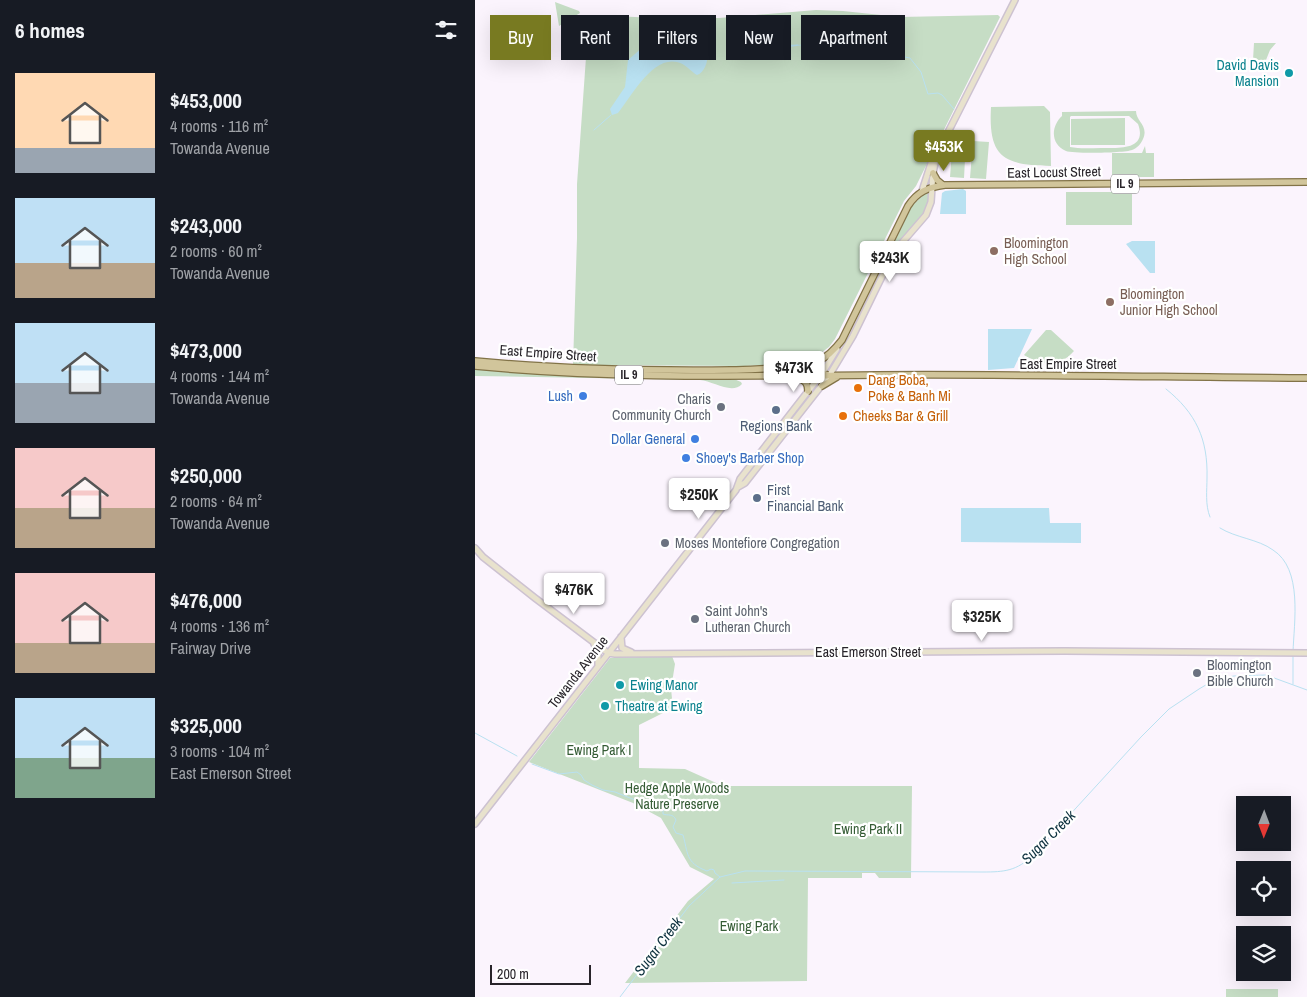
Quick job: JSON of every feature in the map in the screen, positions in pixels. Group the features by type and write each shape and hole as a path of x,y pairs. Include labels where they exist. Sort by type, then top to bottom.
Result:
{"main road":[{"name":"Towanda Avenue","path":"475,824 738,487 748,468 821,374 842,340 908,206 922,191 932,160 937,154 1015,0"},
{"name":"Towanda Avenue","path":"738,487 745,483 829,376 853,336 895,252 926,215 931,202 933,173 937,154"},
{"path":"933,173 943,185"},
{"name":"East Locust Street","path":"922,191 943,185 1307,182"},
{"path":"866,291 874,295"},
{"name":"IL 9","path":"786,368 819,361 829,354 842,340"},
{"name":"East Empire Street","path":"475,360 585,369 730,370 786,368 816,370 821,374"},
{"name":"East Empire Street","path":"475,366 573,373 744,377 821,374 829,376 1307,378"},
{"path":"822,386 841,375"},
{"path":"796,376 805,380 808,385 808,391"},
{"path":"475,548 490,563 609,653"},
{"path":"621,637 622,648 637,654"},
{"path":"593,642 599,653 598,665"},
{"name":"East Emerson Street","path":"609,653 1307,652"}],"green space":[{"path":"555,2 579,11 580,13 577,15 561,15 561,25 559,26"},
{"path":"816,10 881,15 801,15 801,60 905,60 905,17 998,15 1000,17 916,186 904,201 835,339 829,347 813,359 786,364 745,366 573,365 577,184 586,60 629,60 629,17 639,17 639,60 716,60 716,18 726,17 726,60 791,60 791,15 755,15"},
{"path":"1254,43 1276,43 1270,50 1266,60 1253,60"},
{"path":"1044,106 1050,112 1051,166 1021,164 1002,155 996,148 993,138 991,107"},
{"path":"1136,111 1144,130 1143,139 1137,147 1127,151 1088,153 1066,151 1057,144 1054,135 1054,130 1062,116 1062,112","holes":["1071,116 1129,116 1138,124 1140,133 1139,139 1135,143 1122,148 1070,147"]},
{"path":"1125,118 1125,145 1071,145 1071,119"},
{"path":"953,140 966,141 964,178 950,177"},
{"path":"973,141 989,142 986,179 970,178"},
{"path":"1145,146 1146,153 1154,153 1154,177 1112,177 1112,153 1142,153"},
{"path":"1066,192 1132,192 1132,225 1066,225"},
{"path":"925,193 928,193 929,202 924,215 898,244 871,291 912,206"},
{"path":"1046,330 1051,330 1074,351 1068,357 1050,364 1024,355"},
{"path":"475,369 612,377 734,379 742,384 738,387 728,388 700,380 475,376"},
{"name":"Ewing Park","path":"672,656 675,664 671,689 673,708 639,725 639,768 685,769 723,786 912,786 911,878 879,878 875,873 862,873 862,878 808,878 807,981 625,983 688,901 714,879 690,867 661,818 633,803 529,762 610,658"},
{"path":"1226,989 1278,989 1278,997 1226,997"}],"water":[{"path":"639,50 639,60 707,60 704,69 697,75 683,64 677,62 659,65 643,79 618,113 612,115 610,109 625,87 629,59"},
{"path":"963,189 966,191 966,214 940,214 942,193"},
{"path":"1132,241 1155,241 1155,273 1150,273 1126,244"},
{"path":"988,329 1032,329 1014,368 988,370"},
{"path":"961,508 1049,508 1050,523 1081,523 1081,543 961,542"}],"waterway":[{"path":"905,57 910,58 921,72 928,94 938,93 942,95 954,109"},
{"path":"594,130 611,115"},
{"name":"Sugar Creek","path":"1166,389 1192,417 1202,439 1207,464 1207,503 1210,517"},
{"name":"Sugar Creek","path":"1220,528 1267,546 1283,559 1289,570 1295,597 1293,652"},
{"name":"Sugar Creek","path":"1293,656 1293,684"},
{"name":"Sugar Creek","path":"620,997 689,906 720,877 745,871 997,872 1010,869 1033,855 1169,709 1199,689 1216,679 1234,676 1266,675 1307,690"},
{"name":"Sugar Creek","path":"475,733 517,756"},
{"name":"Sugar Creek","path":"532,764 559,774 577,772 584,780 603,790 615,792 640,802 651,802 656,810 663,808 663,814 675,818 673,827 676,833 683,835 691,861 707,871 714,870 720,877"},
{"path":"732,883 784,880"}],"place":[{"name":"David Davis Mansion","path":"1289,73"},
{"name":"Bloomington High School","path":"994,251"},
{"name":"Bloomington Junior High School","path":"1110,302"},
{"name":"Dang Boba, Poke & Banh Mi","path":"858,388"},
{"name":"Lush","path":"583,396"},
{"name":"Charis Community Church","path":"721,407"},
{"name":"Regions Bank","path":"776,410"},
{"name":"Cheeks Bar & Grill","path":"843,416"},
{"name":"Dollar General","path":"695,439"},
{"name":"Shoey's Barber Shop","path":"686,458"},
{"name":"First Financial Bank","path":"757,498"},
{"name":"Moses Montefiore Congregation","path":"665,543"},
{"name":"Saint John's Lutheran Church","path":"695,619"},
{"name":"Bloomington Bible Church","path":"1197,673"},
{"name":"Ewing Manor","path":"620,685"},
{"name":"Theatre at Ewing","path":"605,706"}],"park label":[{"name":"Ewing Park I","path":"599,750"},
{"name":"Hedge Apple Woods Nature Preserve","path":"677,796"},
{"name":"Ewing Park II","path":"868,829"}]}
